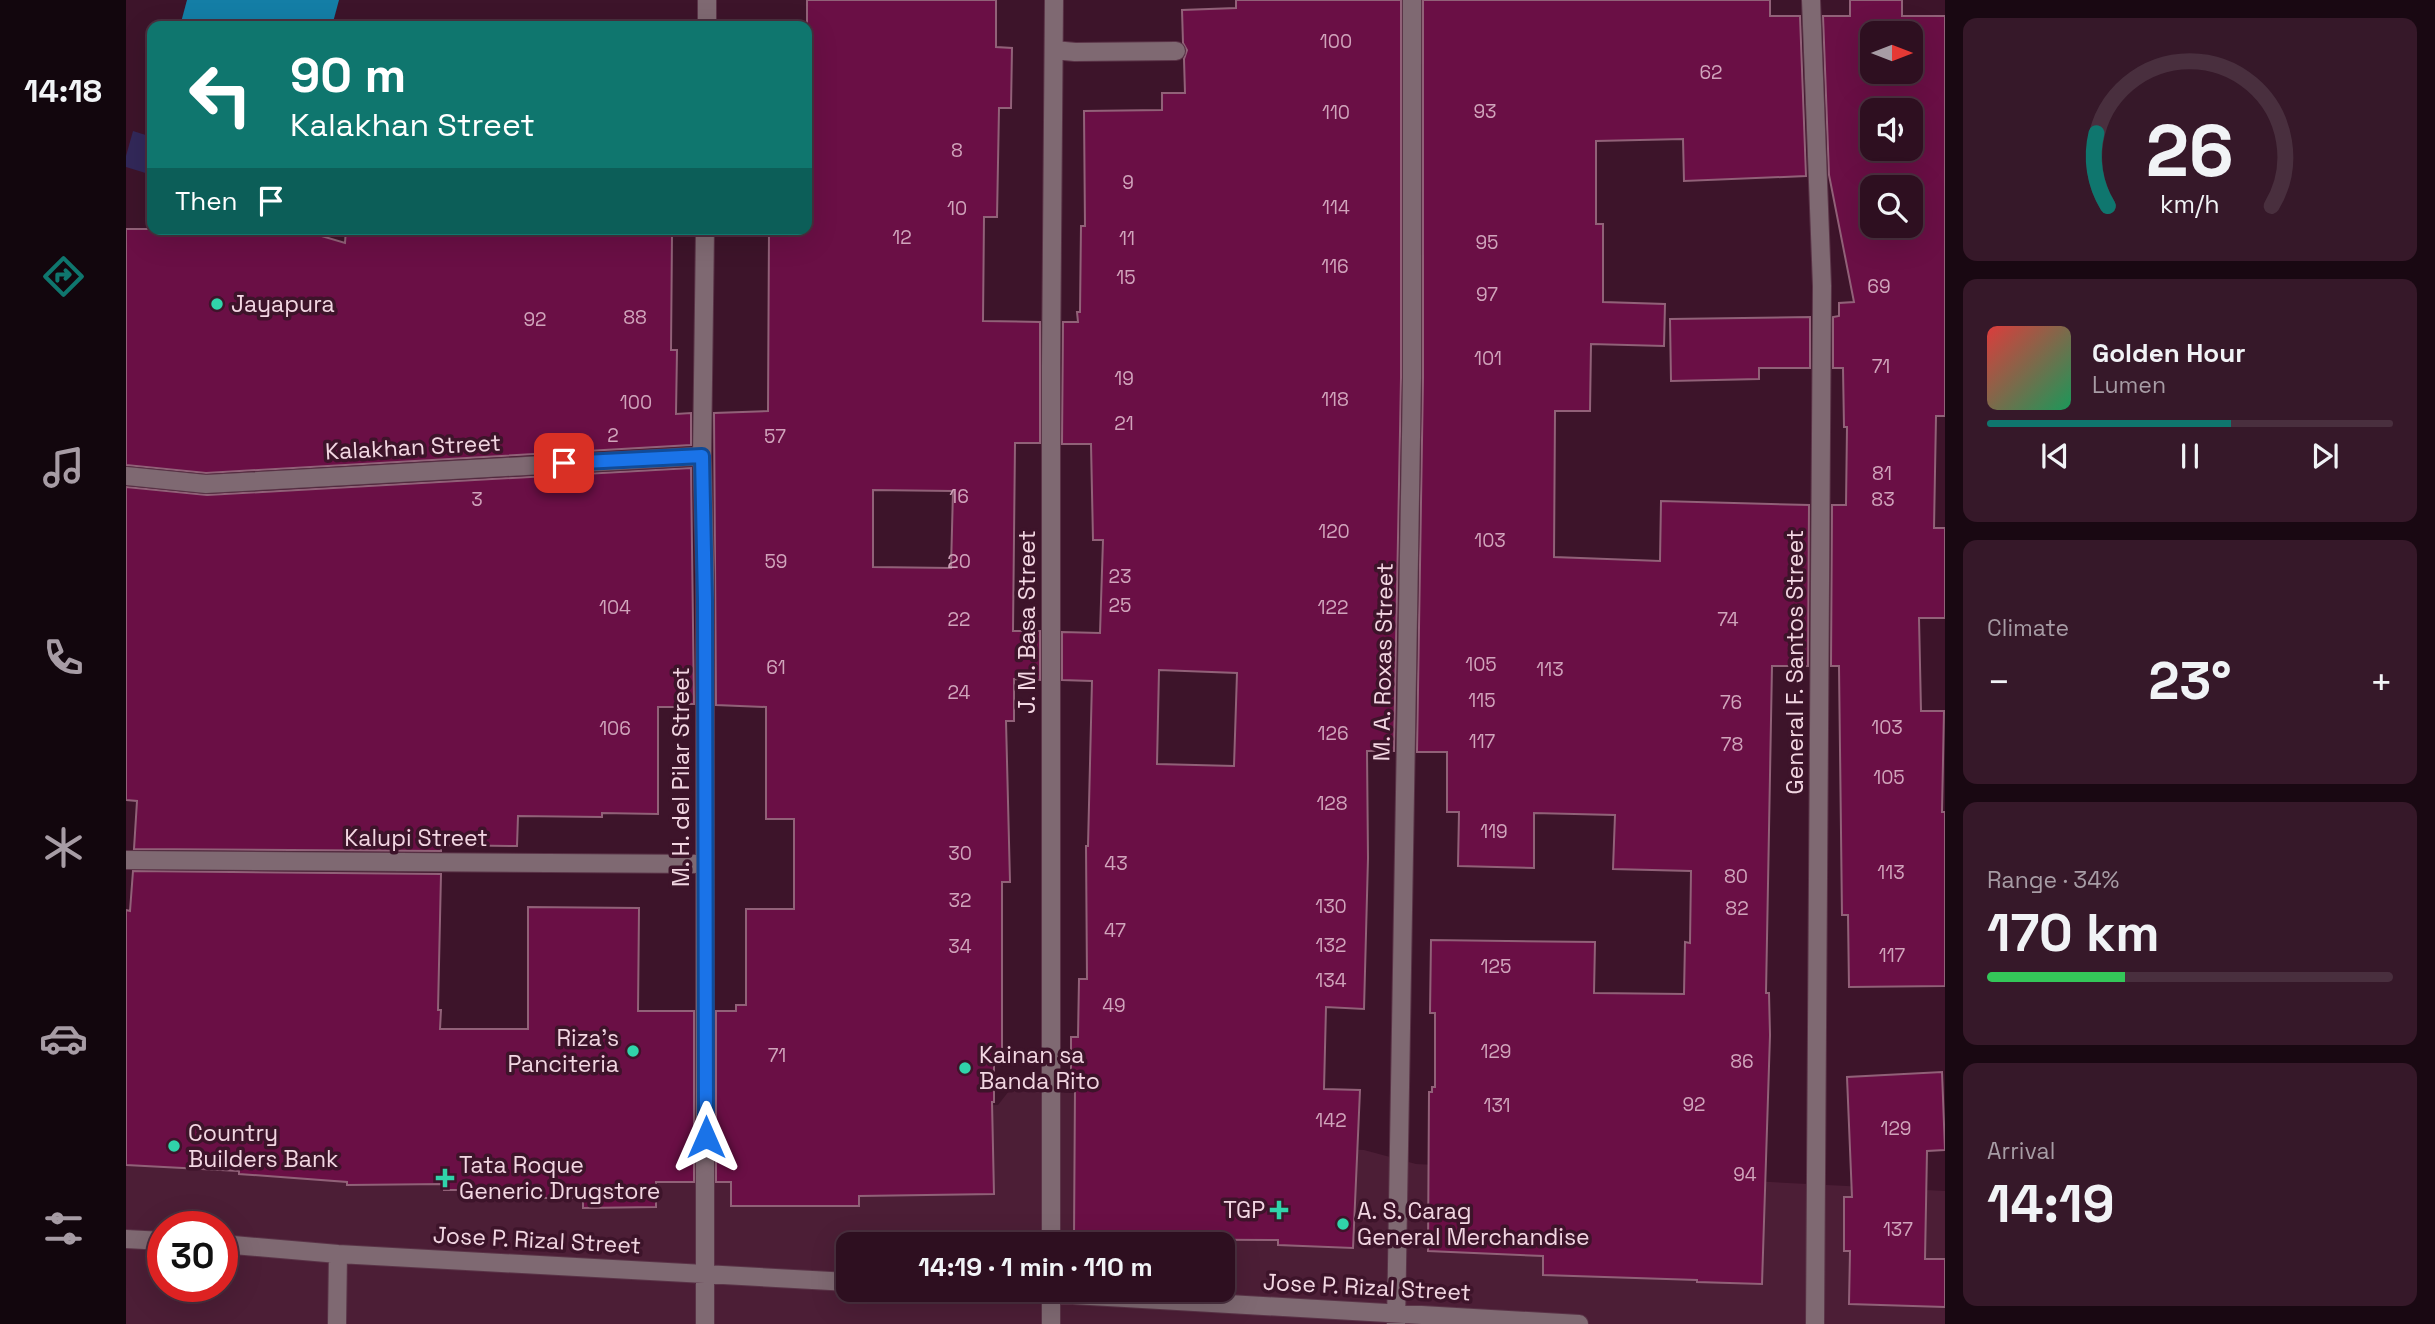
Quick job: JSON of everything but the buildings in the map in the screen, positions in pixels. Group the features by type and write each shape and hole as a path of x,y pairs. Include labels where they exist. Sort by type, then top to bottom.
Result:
{"street":[{"path":"707,0 707,21"},
{"name":"J. M. Basa Street","path":"1051,1232 1051,366 1054,0"},
{"name":"M. A. Roxas Street","path":"1396,1319 1412,392 1412,0"},
{"name":"General F. Santos Street","path":"1811,0 1822,286 1815,1324"},
{"path":"1054,50 1176,51"},
{"name":"M. H. del Pilar Street","path":"705,235 702,456 705,1324"},
{"name":"Kalakhan Street","path":"126,476 206,484 702,456"},
{"name":"Kalupi Street","path":"126,860 705,864"},
{"path":"126,1239 147,1240"},
{"name":"Jose P. Rizal Street","path":"238,1245 338,1254 836,1281"},
{"path":"337,1324 338,1254"},
{"path":"1051,1302 1051,1324"},
{"name":"Jose P. Rizal Street","path":"1179,1302 1396,1319 1579,1324"}],"shaded area":[{"path":"133,131 147,135 147,173 126,167"},
{"path":"126,1014 655,1085 718,1108 998,1105 1009,1091 1181,1096 1257,1145 1364,1150 1416,1164 1945,1191 1945,1324 126,1324"}],"water":[{"path":"187,0 339,0 333,21 181,21"}],"place":[{"name":"Jayapura","path":"217,304"},
{"name":"Riza's Panciteria","path":"633,1051"},
{"name":"Kainan sa Banda Rito","path":"965,1068"},
{"name":"Country Builders Bank","path":"174,1146"},
{"name":"Tata Roque Generic Drugstore","path":"445,1178"},
{"name":"TGP","path":"1279,1210"},
{"name":"A. S. Carag General Merchandise","path":"1343,1224"}],"route":[{"path":"564,463 702,456 705,601 706,1137"}]}
